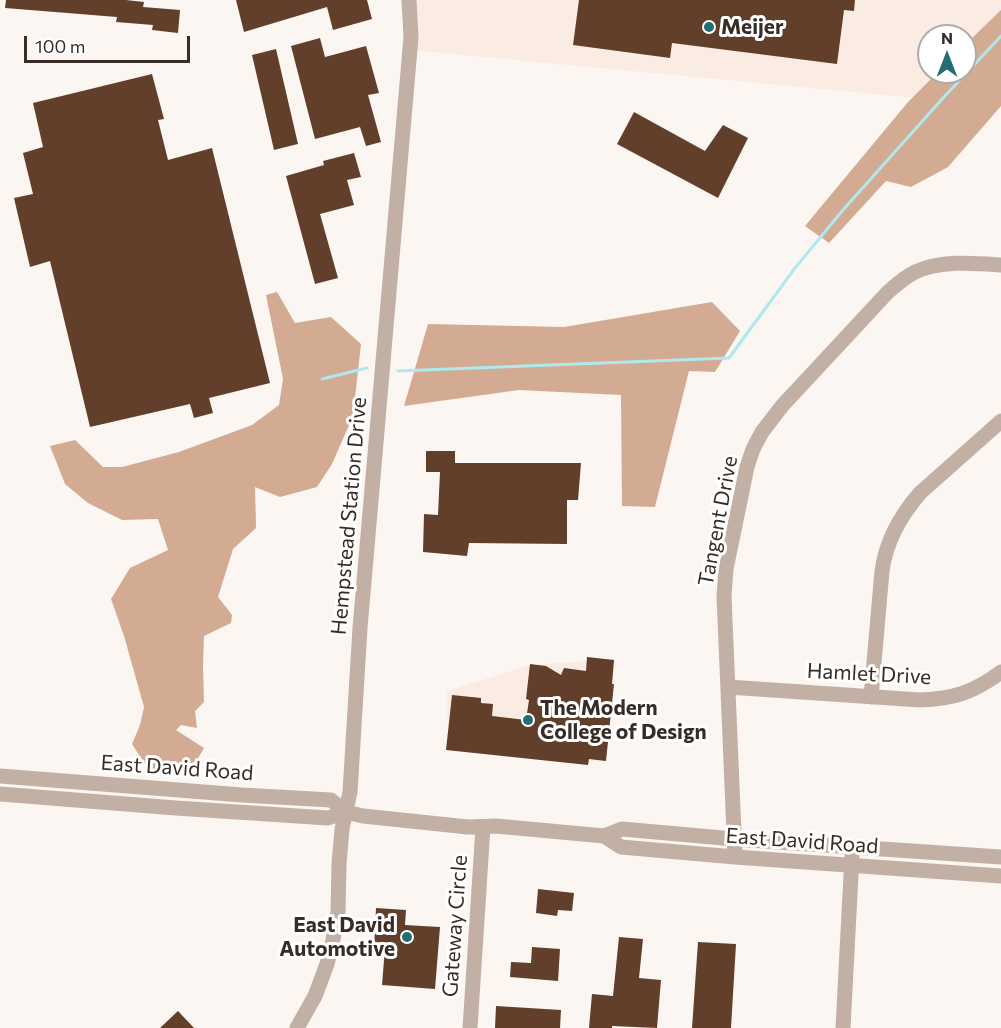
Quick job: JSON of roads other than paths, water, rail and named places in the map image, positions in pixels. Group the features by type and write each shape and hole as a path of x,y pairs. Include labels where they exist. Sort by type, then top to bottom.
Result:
{"street":[{"name":"Hempstead Station Drive","path":"297,1028 315,996 327,964 338,912 339,864 342,829 350,792 360,628 411,37 409,0"},
{"name":"Tangent Drive","path":"735,857 724,596 726,570 747,467 753,449 762,432 782,406 888,292 904,278 915,272 937,266 965,263 1001,265"},
{"path":"871,697 882,571 889,541 901,518 920,493 1001,421"},
{"name":"Hamlet Drive","path":"728,687 920,700 952,697 973,690 1001,672"},
{"name":"East David Road","path":"0,776 331,800 346,812 363,816 468,827 496,826 604,836 622,829 1001,857"},
{"name":"East David Road","path":"0,794 328,818 346,812"},
{"name":"Gateway Circle","path":"470,1028 483,827"},
{"name":"East David Road","path":"604,836 621,847 1001,876"},
{"path":"843,1028 852,847"}],"waterway":[{"path":"398,371 729,358 795,268 843,210 1001,36"},
{"path":"322,379 367,368"}],"place":[{"name":"Meijer","path":"709,27"},
{"name":"The Modern College of Design","path":"528,720"},
{"name":"East David Automotive","path":"407,937"}]}
